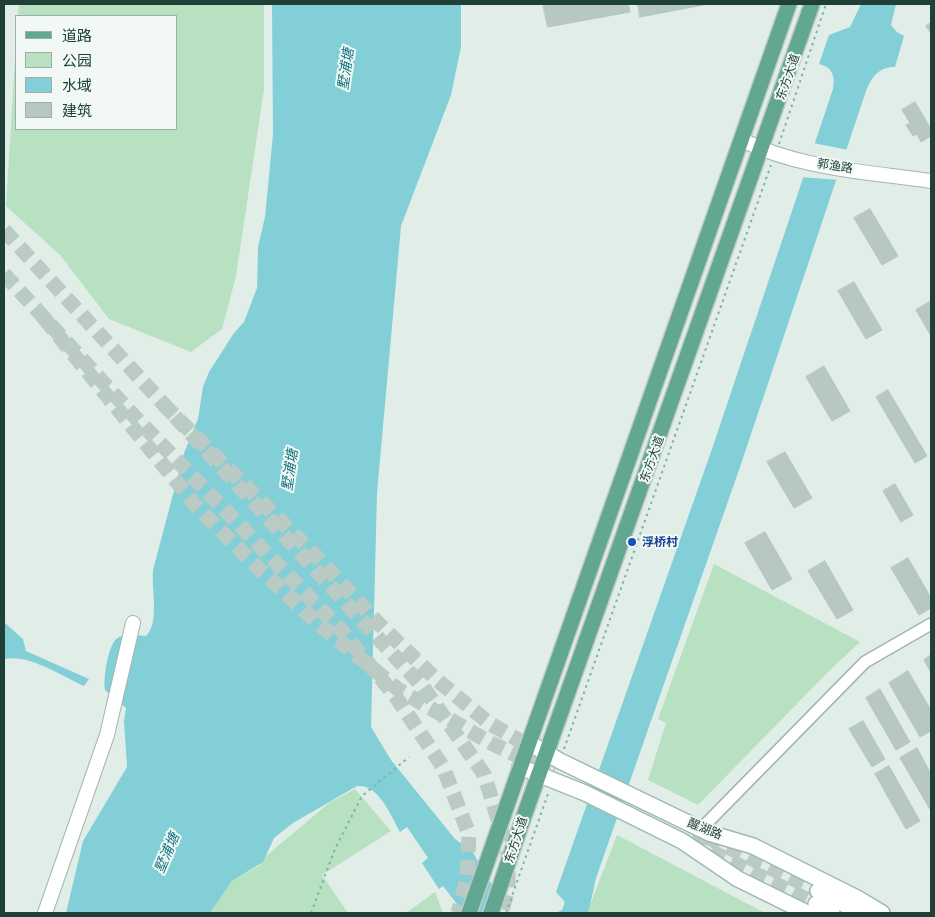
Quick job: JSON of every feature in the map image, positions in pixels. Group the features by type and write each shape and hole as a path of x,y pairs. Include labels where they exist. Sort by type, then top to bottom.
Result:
{"main road":[{"name":"东方大道","path":"469,913 789,4"},
{"name":"东方大道","path":"491,913 547,777 769,151 812,4"},
{"name":"醒湖路","path":"529,743 701,828 753,846 882,913"},
{"name":"醒湖路","path":"520,766 585,793 682,841 738,879 814,903"},
{"path":"814,903 832,913"},
{"path":"814,903 861,913"}],"street":[{"name":"郭渔路","path":"742,140 769,151 803,161 931,181"},
{"path":"701,828 865,662 931,624"},
{"path":"45,913 107,735 133,625"}],"path":[{"path":"769,151 826,4"},
{"path":"554,757 772,162"},
{"path":"311,913 335,849 362,796 409,757"},
{"path":"506,913 547,777"}],"green space":[{"path":"19,4 264,4 264,89 236,276 222,329 191,352 109,319 60,255 6,206 15,60 15,130 178,130 178,15 18,15"},
{"path":"714,564 860,642 830,670 698,805 648,780 666,723 658,719"},
{"path":"355,789 391,831 322,875 348,913 210,913 232,881 260,865 266,856 329,803"},
{"path":"617,835 765,913 587,913"},
{"path":"435,892 443,913 406,913"}],"water":[{"name":"墅浦塘","path":"272,4 461,4 461,47 451,95 401,226 377,493 371,727 391,760 455,839 472,851 501,900 500,913 464,913 443,886 439,889 422,863 428,858 407,827 400,832 378,795 365,787 357,786 293,823 274,838 263,862 232,881 210,913 66,913 83,841 127,767 124,721 126,708 105,690 109,653 115,640 119,637 129,635 146,636 153,623 153,570 184,453 198,419 203,387 209,372 234,333 244,322 257,288 258,247 265,217 273,134"},
{"path":"861,4 896,4 891,25 904,36 895,67 889,67 876,74 866,91 739,470 596,878 589,910 587,913 556,913 562,910 565,902 556,892 712,449 833,89 834,80 832,73 827,67 819,64 829,35 850,27"},
{"path":"4,622 23,639 26,651 89,679 84,686 35,663 14,658 4,659"}],"pier":[{"path":"813,143 849,150 839,180 801,177"}],"building":[{"path":"543,4 628,4 630,12 548,27"},
{"path":"638,4 709,4 640,17"},
{"path":"931,23 931,34 926,26"},
{"path":"915,102 931,129 931,136 921,142 917,134 913,136 906,125 910,123 902,110"},
{"path":"870,209 898,256 882,265 854,218"},
{"path":"854,282 882,330 866,339 838,291"},
{"path":"931,301 931,336 916,310"},
{"path":"824,366 850,411 832,421 806,377"},
{"path":"888,390 927,456 915,463 876,397"},
{"path":"785,452 812,498 794,508 767,462"},
{"path":"895,484 913,515 901,522 883,491"},
{"path":"765,532 792,579 772,590 745,543"},
{"path":"908,558 931,598 931,608 919,615 891,568"},
{"path":"825,561 853,610 837,619 808,571"},
{"path":"931,655 931,673 924,660"},
{"path":"908,671 931,710 931,731 920,737 889,683"},
{"path":"880,689 910,742 896,750 866,698"},
{"path":"863,721 885,759 872,767 849,729"},
{"path":"917,748 931,774 931,811 900,758"},
{"path":"889,766 920,821 906,829 875,774"}],"tunnel":[{"path":"4,230 423,687 484,774 508,852 508,890 501,913"},
{"path":"4,274 135,417 342,631 396,697 443,767 469,834 467,879 458,913"},
{"path":"44,318 197,507 256,566 321,626 399,690 491,743 553,773"},
{"path":"163,404 314,554 378,623 437,680 489,723 539,752"},
{"path":"707,837 818,891"},
{"path":"690,841 816,904"}],"place":[{"name":"浮桥村","path":"632,542"}]}
